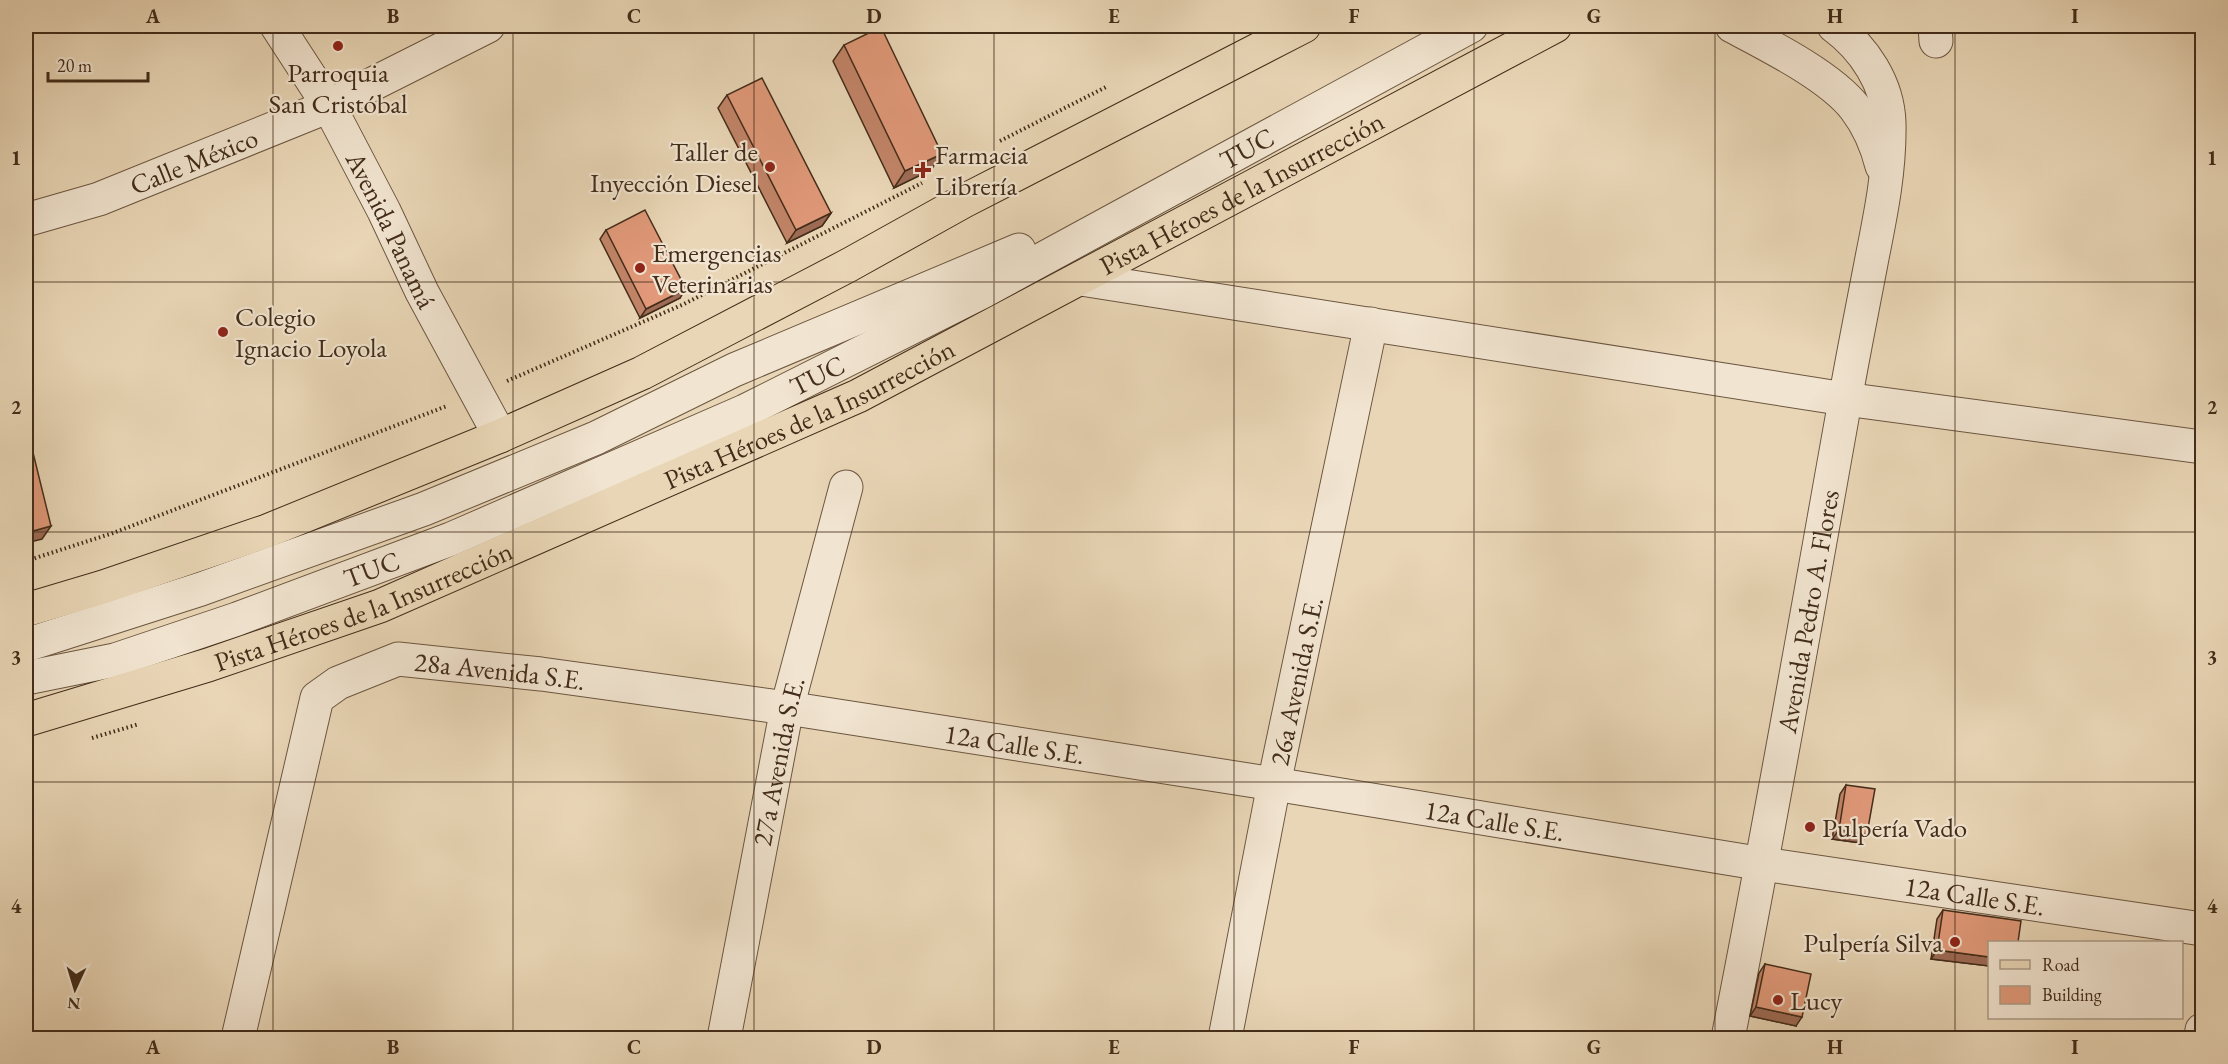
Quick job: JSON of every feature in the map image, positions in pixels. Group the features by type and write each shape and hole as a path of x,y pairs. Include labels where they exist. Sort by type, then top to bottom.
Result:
{"main road":[{"path":"26,610 103,587 267,531 500,436 642,373 849,265 964,201 1304,26"},
{"name":"Pista Héroes de la Insurrección","path":"26,720 208,666 380,606 858,396 1555,26"}],"street":[{"name":"Avenida Panamá","path":"277,26 329,106 384,211 422,292 500,436"},
{"name":"Calle México","path":"26,220 99,199 329,106 488,26"},
{"name":"TUC","path":"26,645 201,589 424,509 596,438 734,370 1056,234 1435,26"},
{"name":"TUC","path":"26,678 115,660 237,620 451,539 745,411 982,292 1471,26"},
{"path":"1732,26 1791,59 1827,84 1854,107 1873,137 1886,186"},
{"name":"Avenida Pedro A. Flores","path":"1728,1038 1763,864 1845,399 1886,186 1889,121 1885,94 1858,38 1834,26"},
{"path":"1081,279 1845,399 2202,447"},
{"name":"26a Avenida S.E.","path":"1225,1038 1274,784 1371,324"},
{"name":"27a Avenida S.E.","path":"724,1038 788,708 846,487"},
{"name":"28a Avenida S.E.","path":"238,1038 317,698 338,684 398,659 541,674 788,708"},
{"name":"12a Calle S.E.","path":"788,708 1763,864 2202,929"},
{"path":"2201,1038 2202,1030"}],"path":[{"path":"998,142 1114,83"},
{"path":"26,561 112,532 477,395 684,304 924,181"}],"building":[{"path":"881,27 942,154 905,171 844,45"},
{"name":"Taller de Inyección Diesel","path":"762,78 831,213 796,230 727,95"},
{"name":"Emergencias Veterinarias","path":"645,210 686,289 646,309 606,230"},
{"path":"26,424 51,526 26,533"},
{"path":"1846,785 1875,789 1867,834 1839,830"},
{"path":"1943,910 2021,921 2018,941 1988,941 1988,957 1937,950"},
{"name":"Lucy","path":"1765,964 1811,974 1802,1017 1756,1007"}],"place":[{"name":"Parroquia San Cristóbal","path":"338,46"},
{"name":"Taller de Inyección Diesel","path":"770,167"},
{"name":"Farmacia Librería","path":"923,170"},
{"name":"Emergencias Veterinarias","path":"640,268"},
{"name":"Colegio Ignacio Loyola","path":"223,332"},
{"name":"Pulpería Vado","path":"1810,827"},
{"name":"Pulpería Silva","path":"1955,942"},
{"name":"Lucy","path":"1778,1000"}]}
